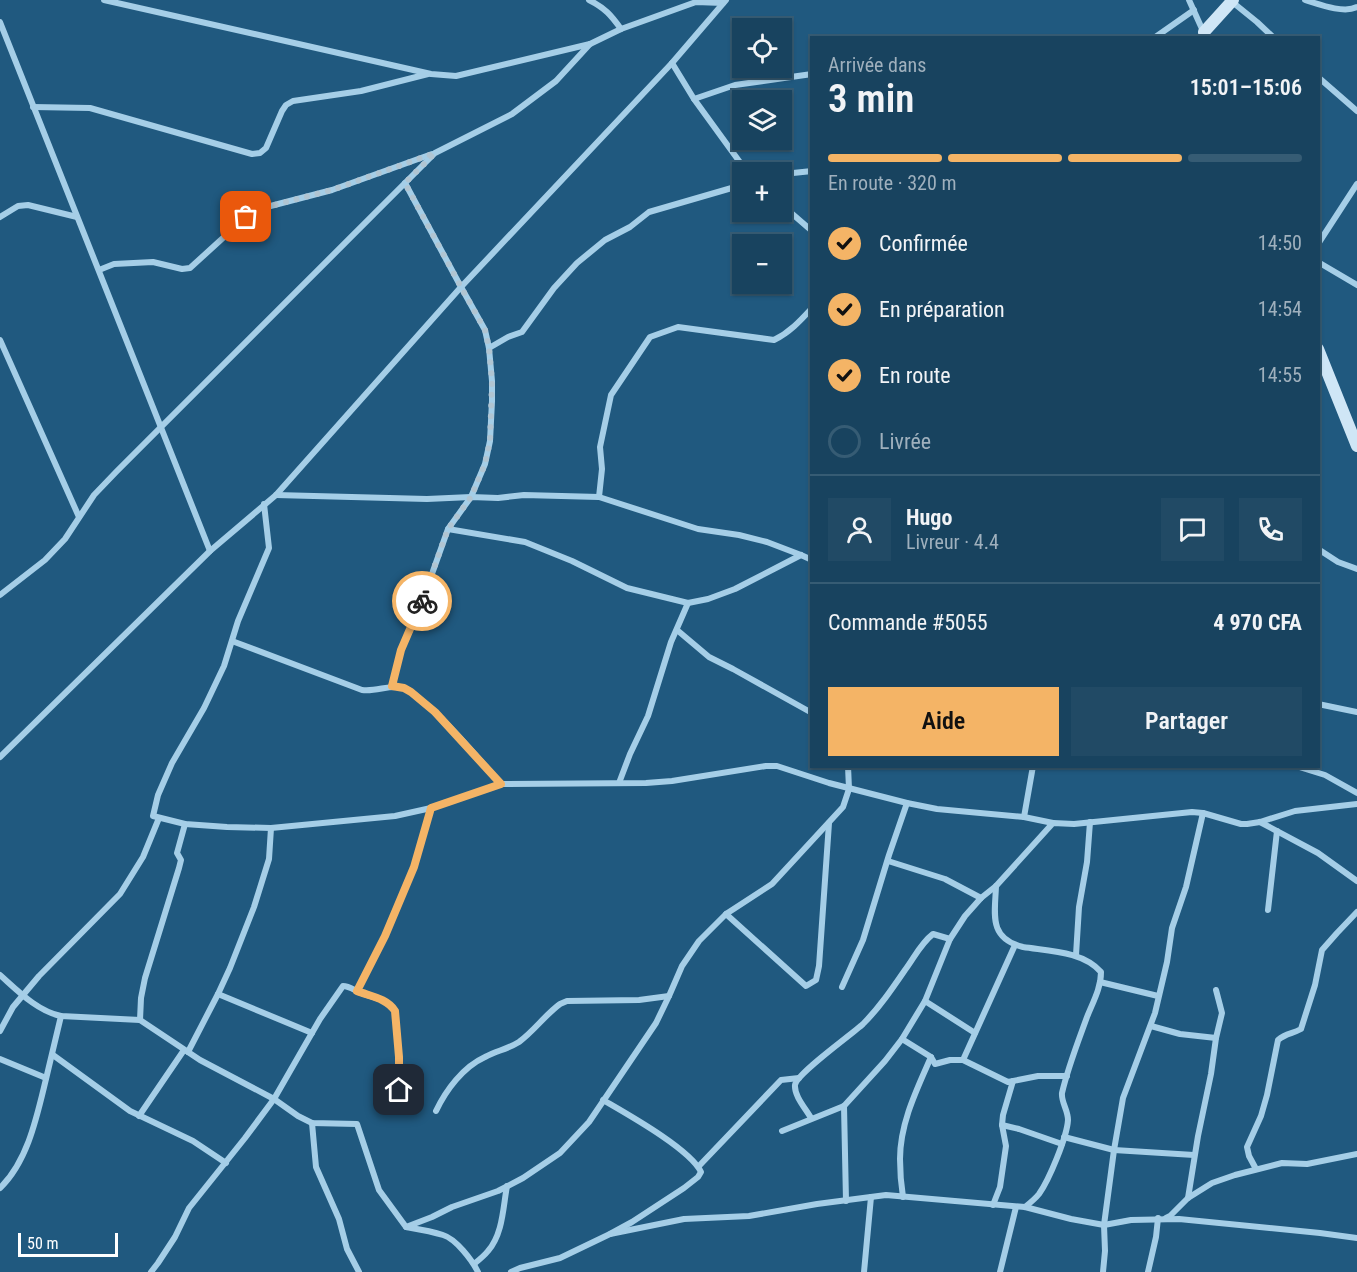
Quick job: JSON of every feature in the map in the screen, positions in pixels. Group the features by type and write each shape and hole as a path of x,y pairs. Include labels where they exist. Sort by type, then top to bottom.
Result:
{"street":[{"path":"104,0 431,74 456,76 590,44 621,29 696,2 725,2"},
{"path":"589,0 609,12 621,29"},
{"path":"1189,0 1204,35 1232,1 1272,36"},
{"path":"1305,0 1323,6 1355,10"},
{"path":"0,757 210,551 276,495 461,287 672,63 725,2"},
{"path":"1157,36 1194,10"},
{"path":"0,22 210,551"},
{"path":"99,270 114,264 153,262 182,269 190,268 246,217 259,209 332,190 435,153 512,114 556,81 590,44"},
{"path":"672,63 694,99 740,162"},
{"path":"33,107 90,108 252,154 260,153 266,148 286,105 361,91 431,74"},
{"path":"694,99 735,85 810,74"},
{"path":"1320,79 1357,111"},
{"path":"0,595 45,560 65,539 94,495 160,426 435,153"},
{"path":"792,173 810,171"},
{"path":"392,686 401,650 418,613 448,529 471,497 485,464 490,441 492,381 485,330 405,183"},
{"path":"1320,241 1357,184"},
{"path":"489,348 522,332 554,288 577,262 604,240 630,227 649,212 732,188"},
{"path":"0,217 18,206 28,205 77,217"},
{"path":"792,214 810,229"},
{"path":"1320,263 1357,285"},
{"path":"599,497 602,469 600,447 611,396 650,338 678,327 774,339 795,326 810,310"},
{"path":"0,340 78,517"},
{"path":"1320,354 1357,446"},
{"path":"276,495 427,499 498,498 524,495 599,497 698,530 739,535 767,542 810,559"},
{"path":"264,504 269,549 238,621 224,666 204,708 164,780 153,816 185,824 271,828 395,816 431,808 501,784 672,781 766,766 777,766 849,789 907,803 938,809 1024,816 1053,823 1074,824 1192,812 1247,824 1295,811 1357,804"},
{"path":"448,529 525,542 572,561 627,588 688,603 708,599 735,589 801,555"},
{"path":"1320,550 1338,562 1357,569"},
{"path":"619,783 652,706 669,648 688,603"},
{"path":"677,630 709,657 810,712"},
{"path":"232,641 362,690 375,691 392,686 404,688 435,712 501,784"},
{"path":"1320,704 1357,712"},
{"path":"405,1227 507,1186 560,1153 589,1122 656,1023 682,966 693,950 726,914 772,884 843,807 849,789 848,768"},
{"path":"1024,816 1033,768"},
{"path":"1302,768 1324,775 1357,793"},
{"path":"842,987 863,940 907,803"},
{"path":"357,991 385,936 414,867 431,808"},
{"path":"1103,1272 1104,1225 1123,1098 1150,1026 1167,962 1172,928 1186,887 1203,813"},
{"path":"0,1031 23,994 120,894 143,857 159,818"},
{"path":"1076,955 1079,907 1087,862 1090,822"},
{"path":"1260,822 1318,853 1357,881"},
{"path":"726,914 806,986 816,980 830,823"},
{"path":"782,1131 844,1106 885,1061 902,1039 925,1000 950,939 965,916 981,898 996,886 1053,823"},
{"path":"140,1020 145,978 181,861 177,853 185,824"},
{"path":"139,1116 186,1051 230,968 254,907 269,859 271,828"},
{"path":"1268,910 1277,831"},
{"path":"888,861 945,879 981,898"},
{"path":"996,886 994,920 999,933 1015,945 1076,955 1101,972 1097,994 1077,1043 1061,1096 1068,1117 1063,1141 1050,1177 1038,1196 1025,1208"},
{"path":"1256,1169 1247,1147 1261,1116 1278,1040 1285,1034 1293,1034 1301,1029 1315,985 1322,950 1357,912"},
{"path":"811,1118 798,1097 795,1085 799,1078 876,1011 925,940 933,934 950,939"},
{"path":"963,1060 1015,945"},
{"path":"0,975 45,1011 61,1016 140,1020 186,1051 274,1099 312,1123 357,1124 379,1190 405,1227 448,1237 474,1264 478,1272"},
{"path":"1100,982 1158,996"},
{"path":"151,1272 175,1237 189,1208 274,1099 320,1019 343,986 381,1000 392,1006 395,1011 400,1107"},
{"path":"1188,1198 1194,1155 1222,1013 1216,990"},
{"path":"218,994 312,1033"},
{"path":"436,1111 444,1095 467,1070 485,1057 502,1051 521,1040 560,1004 567,1001 639,1000 669,996"},
{"path":"925,1000 975,1033"},
{"path":"0,1188 14,1173 23,1156 41,1104 61,1016"},
{"path":"1150,1026 1180,1034 1216,1038"},
{"path":"902,1039 931,1057 935,1064 950,1060 963,1060 1006,1081 1012,1082 1038,1076 1067,1076"},
{"path":"53,1055 116,1102 139,1116 193,1141 226,1163"},
{"path":"903,1197 901,1143 911,1100 931,1057"},
{"path":"0,1059 46,1078"},
{"path":"699,1166 781,1080 799,1078"},
{"path":"993,1205 1000,1187 1006,1146 1002,1125 1003,1115 1012,1082"},
{"path":"511,1272 560,1258 610,1234 692,1182 702,1172 699,1166 663,1137 603,1100"},
{"path":"844,1106 846,1201"},
{"path":"312,1123 316,1167 339,1219 347,1249 359,1272"},
{"path":"1002,1125 1063,1141 1114,1150 1194,1155"},
{"path":"1162,1218 1170,1216 1188,1198 1212,1183 1282,1163 1307,1164 1357,1155"},
{"path":"474,1264 489,1250 496,1238 507,1186"},
{"path":"610,1234 684,1219 748,1216 886,1195 1025,1208 1104,1225 1162,1218 1244,1224 1357,1238"},
{"path":"864,1272 871,1197"},
{"path":"1000,1272 1016,1207"},
{"path":"1148,1272 1162,1218"}],"way so far":[{"path":"246,217 259,209 332,190 435,153 405,183 485,330 489,348 492,400 490,441 485,464 471,497 448,529 422,601"}],"route":[{"path":"399,1090 395,1011 392,1006 381,1000 357,991 385,936 414,867 431,808 501,784 435,712 411,692 392,686 401,650 422,601"}]}
